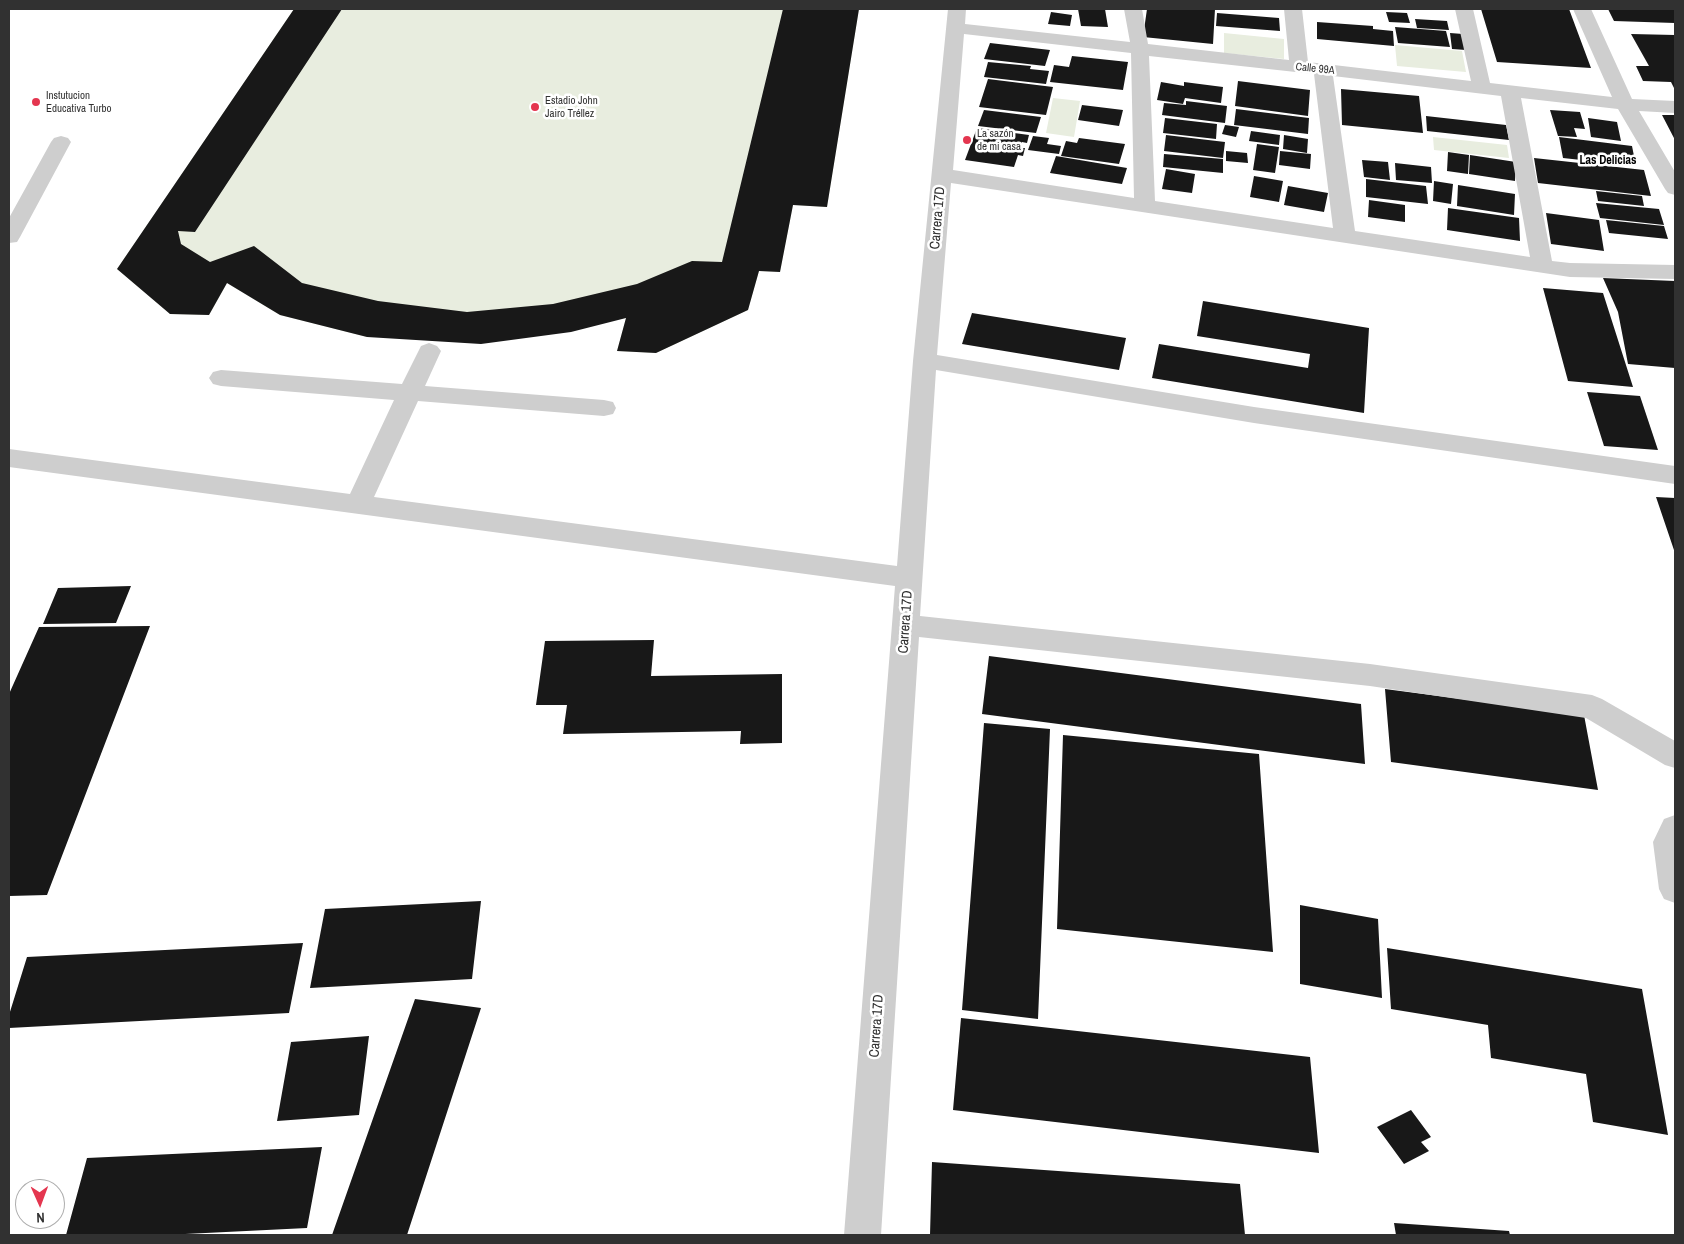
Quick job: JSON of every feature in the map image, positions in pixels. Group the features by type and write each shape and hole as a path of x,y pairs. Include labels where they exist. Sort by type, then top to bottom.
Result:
{"street":[{"path":"1133,9 1140,49 1145,206"},
{"path":"1293,9 1299,67"},
{"path":"1464,9 1482,88"},
{"path":"1582,9 1625,104 1675,186"},
{"name":"Calle 99A","path":"956,18 1140,49 1625,104 1675,107"},
{"name":"Carrera 17D","path":"862,1235 924,361 956,18"},
{"path":"1323,70 1344,236"},
{"path":"1510,91 1542,266"},
{"path":"9,237 61,142"},
{"path":"942,175 1570,270 1675,272"},
{"path":"358,504 429,351"},
{"path":"924,361 1254,415 1675,475"},
{"path":"221,378 604,408"},
{"path":"9,458 910,578"},
{"path":"906,625 1370,675 1592,707 1675,756"},
{"path":"1675,828 1668,842 1675,889"}],"shaded area":[{"name":"Estadio John Jairo Tréllez","path":"294,9 859,9 827,207 793,205 780,272 759,271 748,310 656,353 617,351 626,318 367,337 280,315 227,283 209,315 170,314 117,269"},
{"path":"1224,33 1284,39 1284,59 1224,53"},
{"path":"1395,45 1462,51 1466,72 1397,66"},
{"path":"1053,98 1080,101 1074,137 1046,133"},
{"path":"1433,137 1507,145 1509,158 1434,150"}],"building":[{"path":"294,9 342,9 195,232 178,231 181,244 210,262 254,246 302,283 378,301 467,312 553,304 637,284 692,261 722,262 783,9 859,9 827,207 793,205 780,272 759,271 748,310 656,353 617,351 626,318 571,332 481,344 367,337 280,315 227,283 209,315 170,314 117,269"},
{"path":"1078,9 1105,9 1108,27 1081,26"},
{"path":"1147,9 1215,9 1213,44 1143,37"},
{"path":"1481,9 1569,9 1591,68 1497,62"},
{"path":"1608,9 1675,9 1675,23 1614,21"},
{"path":"1051,12 1072,15 1070,26 1048,24"},
{"path":"1386,12 1407,13 1410,23 1389,22"},
{"path":"1217,13 1279,18 1280,31 1216,26"},
{"path":"1415,19 1447,21 1449,30 1417,28"},
{"path":"1317,22 1373,26 1373,29 1393,31 1394,46 1317,39"},
{"path":"1395,27 1446,31 1450,47 1398,43"},
{"path":"1450,33 1463,34 1466,50 1452,49"},
{"path":"1631,34 1675,35 1675,90 1671,82 1643,81 1636,66 1649,66"},
{"path":"990,43 1050,50 1045,66 984,59"},
{"path":"1072,56 1128,62 1123,90 1050,82 1054,65 1069,67"},
{"path":"988,62 1031,66 1030,69 1049,71 1046,84 984,77"},
{"path":"988,79 1053,87 1046,115 979,107"},
{"path":"1238,81 1310,90 1308,116 1235,106"},
{"path":"1161,82 1184,86 1184,82 1223,87 1221,103 1185,98 1183,104 1157,100"},
{"path":"1341,89 1419,96 1423,133 1342,125"},
{"path":"1186,101 1227,106 1225,123 1162,115 1164,103 1186,105"},
{"path":"1082,105 1123,110 1119,126 1078,120"},
{"path":"1236,109 1309,118 1308,134 1234,125"},
{"path":"984,110 1041,117 1036,133 978,126"},
{"path":"1550,110 1580,112 1585,129 1574,128 1577,137 1558,136"},
{"path":"1662,115 1675,115 1675,140"},
{"path":"1426,116 1506,125 1509,140 1427,131"},
{"path":"1165,118 1217,124 1216,139 1163,133"},
{"path":"1588,118 1617,122 1621,141 1591,137"},
{"path":"1225,125 1239,127 1236,137 1222,134"},
{"path":"977,128 1029,135 1027,143 1022,142 1020,148 1025,148 1023,156 1018,155 1014,167 965,160"},
{"path":"1251,131 1280,135 1279,145 1249,141"},
{"path":"1166,135 1225,142 1223,158 1164,151"},
{"path":"1284,135 1308,139 1307,153 1283,149"},
{"path":"1033,136 1049,138 1047,144 1061,146 1059,154 1028,150"},
{"path":"1559,137 1632,146 1636,166 1563,158"},
{"path":"1079,138 1125,144 1119,164 1061,156 1066,141 1077,143"},
{"path":"1257,144 1279,147 1275,173 1253,170"},
{"path":"1226,151 1247,153 1248,163 1226,161"},
{"path":"1280,151 1311,154 1310,169 1279,165"},
{"path":"1448,152 1469,155 1468,174 1447,171"},
{"path":"1164,154 1223,159 1223,173 1163,167"},
{"path":"1470,155 1516,162 1515,181 1469,174"},
{"path":"1056,156 1127,168 1122,184 1050,173"},
{"path":"1534,158 1644,170 1651,196 1538,183"},
{"path":"1362,160 1388,162 1390,180 1364,177"},
{"path":"1395,163 1431,167 1432,183 1396,180"},
{"path":"1166,169 1195,174 1192,193 1162,189"},
{"path":"1254,176 1283,181 1279,202 1250,197"},
{"path":"1366,179 1426,186 1428,204 1366,197"},
{"path":"1434,181 1453,184 1451,204 1433,201"},
{"path":"1458,185 1515,194 1514,215 1457,206"},
{"path":"1288,186 1328,193 1324,212 1284,205"},
{"path":"1596,191 1642,196 1644,206 1598,201"},
{"path":"1369,200 1405,205 1405,222 1368,217"},
{"path":"1596,203 1659,209 1664,225 1600,218"},
{"path":"1448,208 1519,218 1520,241 1447,230"},
{"path":"1546,213 1599,220 1604,251 1551,244"},
{"path":"1606,220 1664,226 1668,239 1609,233"},
{"path":"1603,278 1675,281 1675,368 1628,364 1618,312"},
{"path":"1543,288 1603,293 1633,387 1568,381"},
{"path":"1203,301 1369,328 1364,413 1152,378 1159,344 1308,368 1310,354 1197,336"},
{"path":"972,313 1126,338 1119,370 962,344"},
{"path":"1587,392 1640,396 1658,450 1604,446"},
{"path":"1656,497 1675,498 1675,553"},
{"path":"131,586 116,623 43,624 58,588"},
{"path":"150,626 47,895 9,896 9,694 39,627"},
{"path":"654,640 651,676 782,674 782,743 740,744 741,731 563,734 567,705 536,705 545,641"},
{"path":"989,656 1361,704 1365,764 982,714"},
{"path":"1385,689 1584,715 1598,790 1391,762"},
{"path":"984,723 1050,729 1038,1019 962,1010"},
{"path":"1063,735 1259,754 1273,952 1057,929"},
{"path":"481,901 472,979 310,988 325,909"},
{"path":"1300,905 1378,919 1382,998 1300,984"},
{"path":"303,943 289,1013 9,1028 9,1015 27,957"},
{"path":"1387,948 1642,989 1668,1135 1593,1122 1586,1074 1491,1058 1488,1025 1391,1009"},
{"path":"415,999 481,1008 407,1235 332,1235"},
{"path":"961,1018 1310,1057 1319,1153 953,1110"},
{"path":"369,1036 359,1115 277,1121 291,1042"},
{"path":"1411,1110 1431,1137 1421,1142 1429,1151 1404,1164 1377,1127"},
{"path":"322,1147 307,1228 165,1235 66,1235 87,1158"},
{"path":"932,1162 1240,1184 1245,1235 930,1235"},
{"path":"1394,1223 1509,1231 1510,1235 1396,1235"}],"place":[{"name":"Instutucion Educativa Turbo","path":"36,102"},
{"name":"Estadio John Jairo Tréllez","path":"535,107"},
{"name":"La sazón de mi casa","path":"967,140"}],"district":[{"name":"Las Delicias","path":"1608,161"}]}
